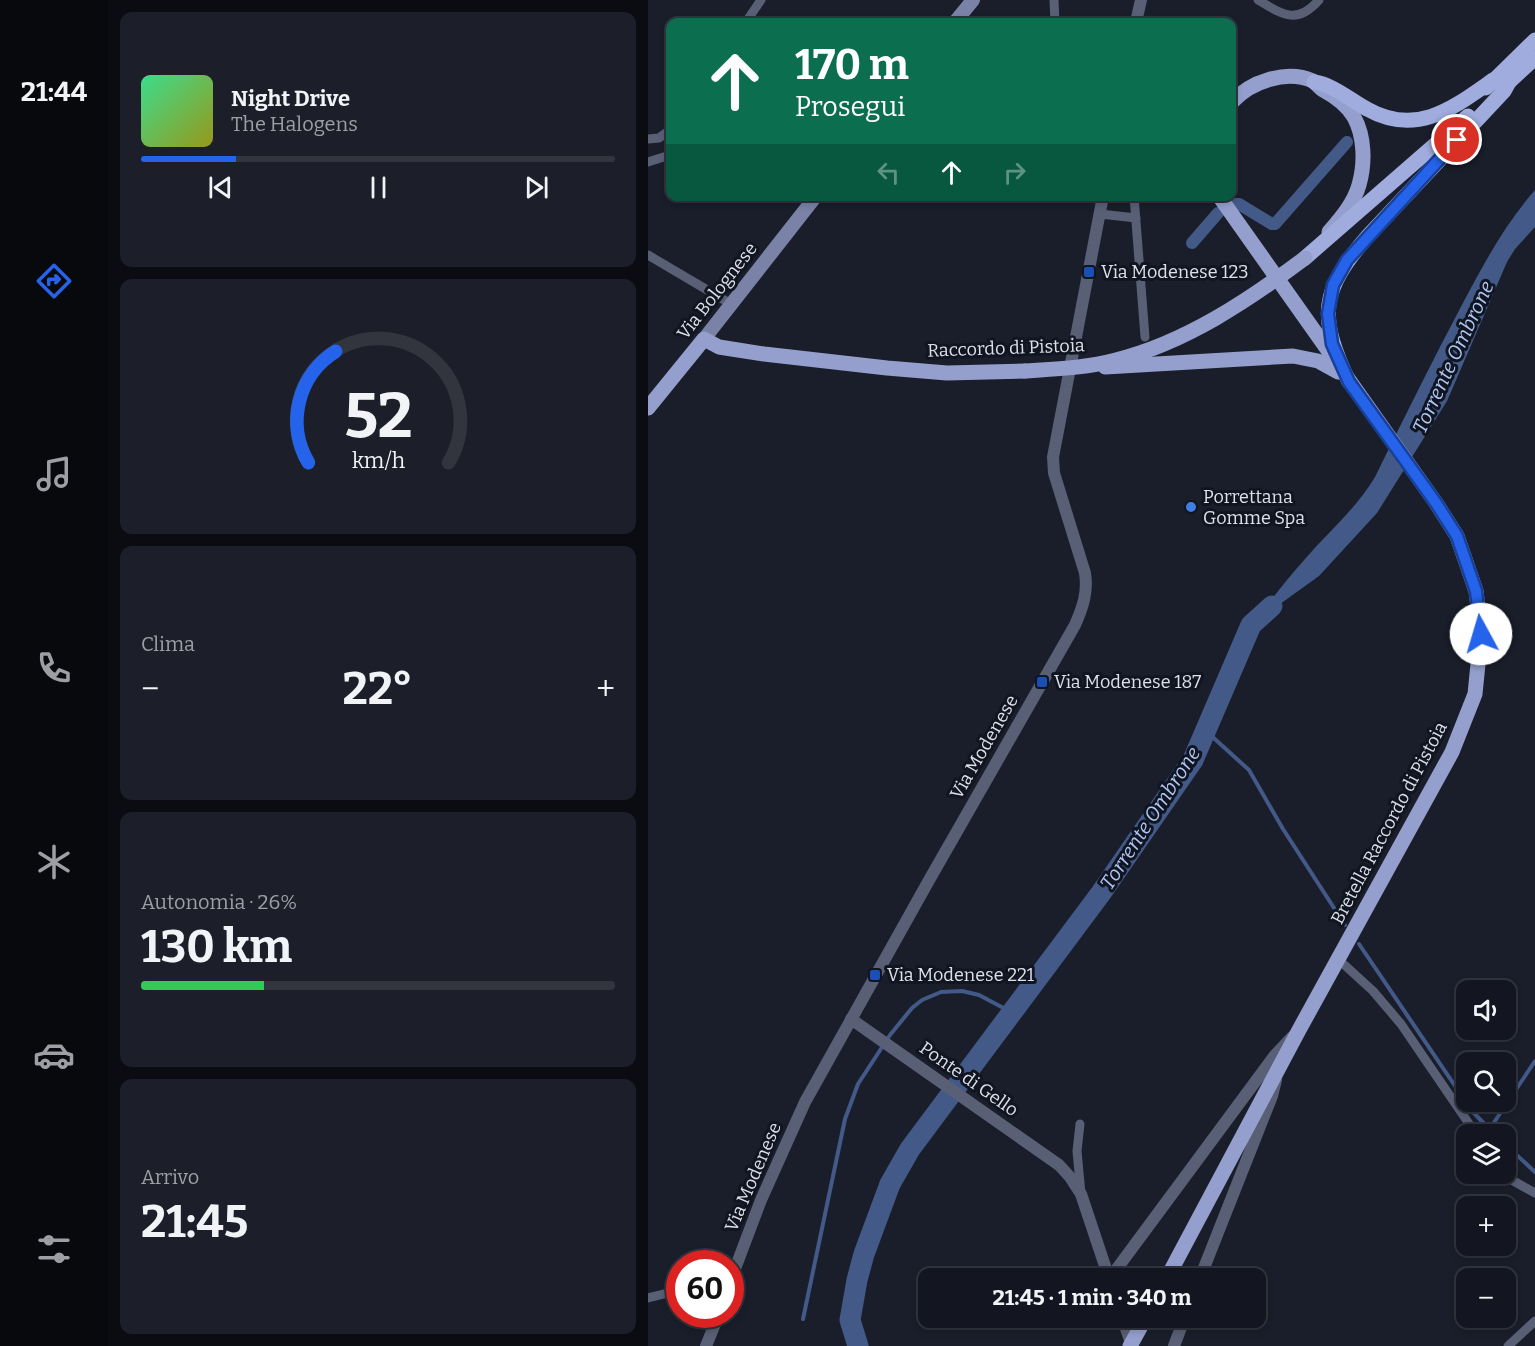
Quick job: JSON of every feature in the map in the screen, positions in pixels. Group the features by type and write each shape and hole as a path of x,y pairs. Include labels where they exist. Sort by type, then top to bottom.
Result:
{"highway":[{"name":"Raccordo di Pistoia","path":"1399,175 1407,162 1481,94 1492,80 1535,40"},
{"name":"Raccordo di Pistoia","path":"1305,258 1535,58"},
{"path":"1314,82 1326,85 1377,114 1407,121 1442,113 1492,80"},
{"path":"1349,382 1335,352 1328,326 1329,303 1338,275 1347,260 1368,236 1504,91 1509,82"}],"main road":[{"path":"958,18 973,0"},
{"path":"1236,98 1245,90 1261,82 1291,78 1314,82 1342,102 1354,117 1360,134 1364,158 1360,185 1354,199 1338,222 1305,258"},
{"name":"Via Bolognese","path":"648,408 812,201"},
{"name":"Bretella Raccordo di Pistoia","path":"1172,1268 1299,1030 1452,752 1475,694 1481,634 1476,591 1457,536 1222,201"},
{"name":"Raccordo di Pistoia","path":"704,339 713,345 730,349 887,369 947,373 1025,371 1082,366 1120,359 1175,338 1230,309 1305,258"},
{"path":"1082,366 1107,367 1286,356 1311,359 1329,365 1349,382"},
{"path":"1131,1346 1140,1328"}],"street":[{"path":"749,18 761,0"},
{"path":"1054,0 1055,18"},
{"path":"1137,18 1142,0"},
{"path":"1258,0 1283,14 1297,16 1308,11 1319,0"},
{"path":"648,139 659,138 666,133"},
{"path":"648,162 666,156"},
{"name":"Via Modenese","path":"742,1250 760,1200 805,1102 1070,634 1083,607 1087,590 1085,573 1054,473 1053,457 1102,201"},
{"path":"1134,201 1145,337"},
{"path":"1100,214 1136,218"},
{"path":"648,255 731,304"},
{"path":"1338,959 1373,991 1395,1016 1469,1124"},
{"name":"Ponte di Gello","path":"851,1019 1038,1149 1065,1171 1082,1194 1107,1268"},
{"path":"1117,1268 1275,1055 1299,1030"},
{"path":"1204,1268 1272,1096 1277,1072"},
{"path":"1080,1124 1077,1151 1082,1194"},
{"path":"1516,1182 1535,1193"},
{"path":"648,1298 666,1294"},
{"path":"1508,1346 1535,1321"},
{"path":"706,1346 713,1328"},
{"path":"1125,1328 1131,1346"},
{"path":"1174,1346 1181,1328"}],"water":[{"path":"1535,190 1535,227 1515,249 1507,262 1447,401 1377,513 1319,576 1251,625 1298,567 1368,489 1480,272 1505,230"}],"waterway":[{"path":"1234,204 1239,204 1275,224 1347,142"},
{"path":"1192,243 1218,213"},
{"name":"Torrente Ombrone","path":"858,1346 850,1320 857,1280 864,1254 890,1184 910,1149 1101,893 1193,760 1251,625 1272,606"},
{"path":"1206,731 1249,770 1283,829 1345,925"},
{"path":"1359,944 1472,1111 1484,1124"},
{"path":"803,1319 845,1119 858,1084 890,1035 912,1008 922,1000 941,992 962,991 979,995 1011,1012"},
{"path":"1493,1124 1535,1061"},
{"path":"1516,1154 1535,1172"}],"place":[{"name":"Via Modenese 123","path":"1089,272"},
{"name":"Porrettana Gomme Spa","path":"1191,507"},
{"name":"Via Modenese 187","path":"1042,682"},
{"name":"Via Modenese 221","path":"875,975"}],"route":[{"path":"1457,140 1347,260 1333,285 1328,326 1335,352 1349,382 1457,536 1470,568 1476,591 1481,634"}]}
